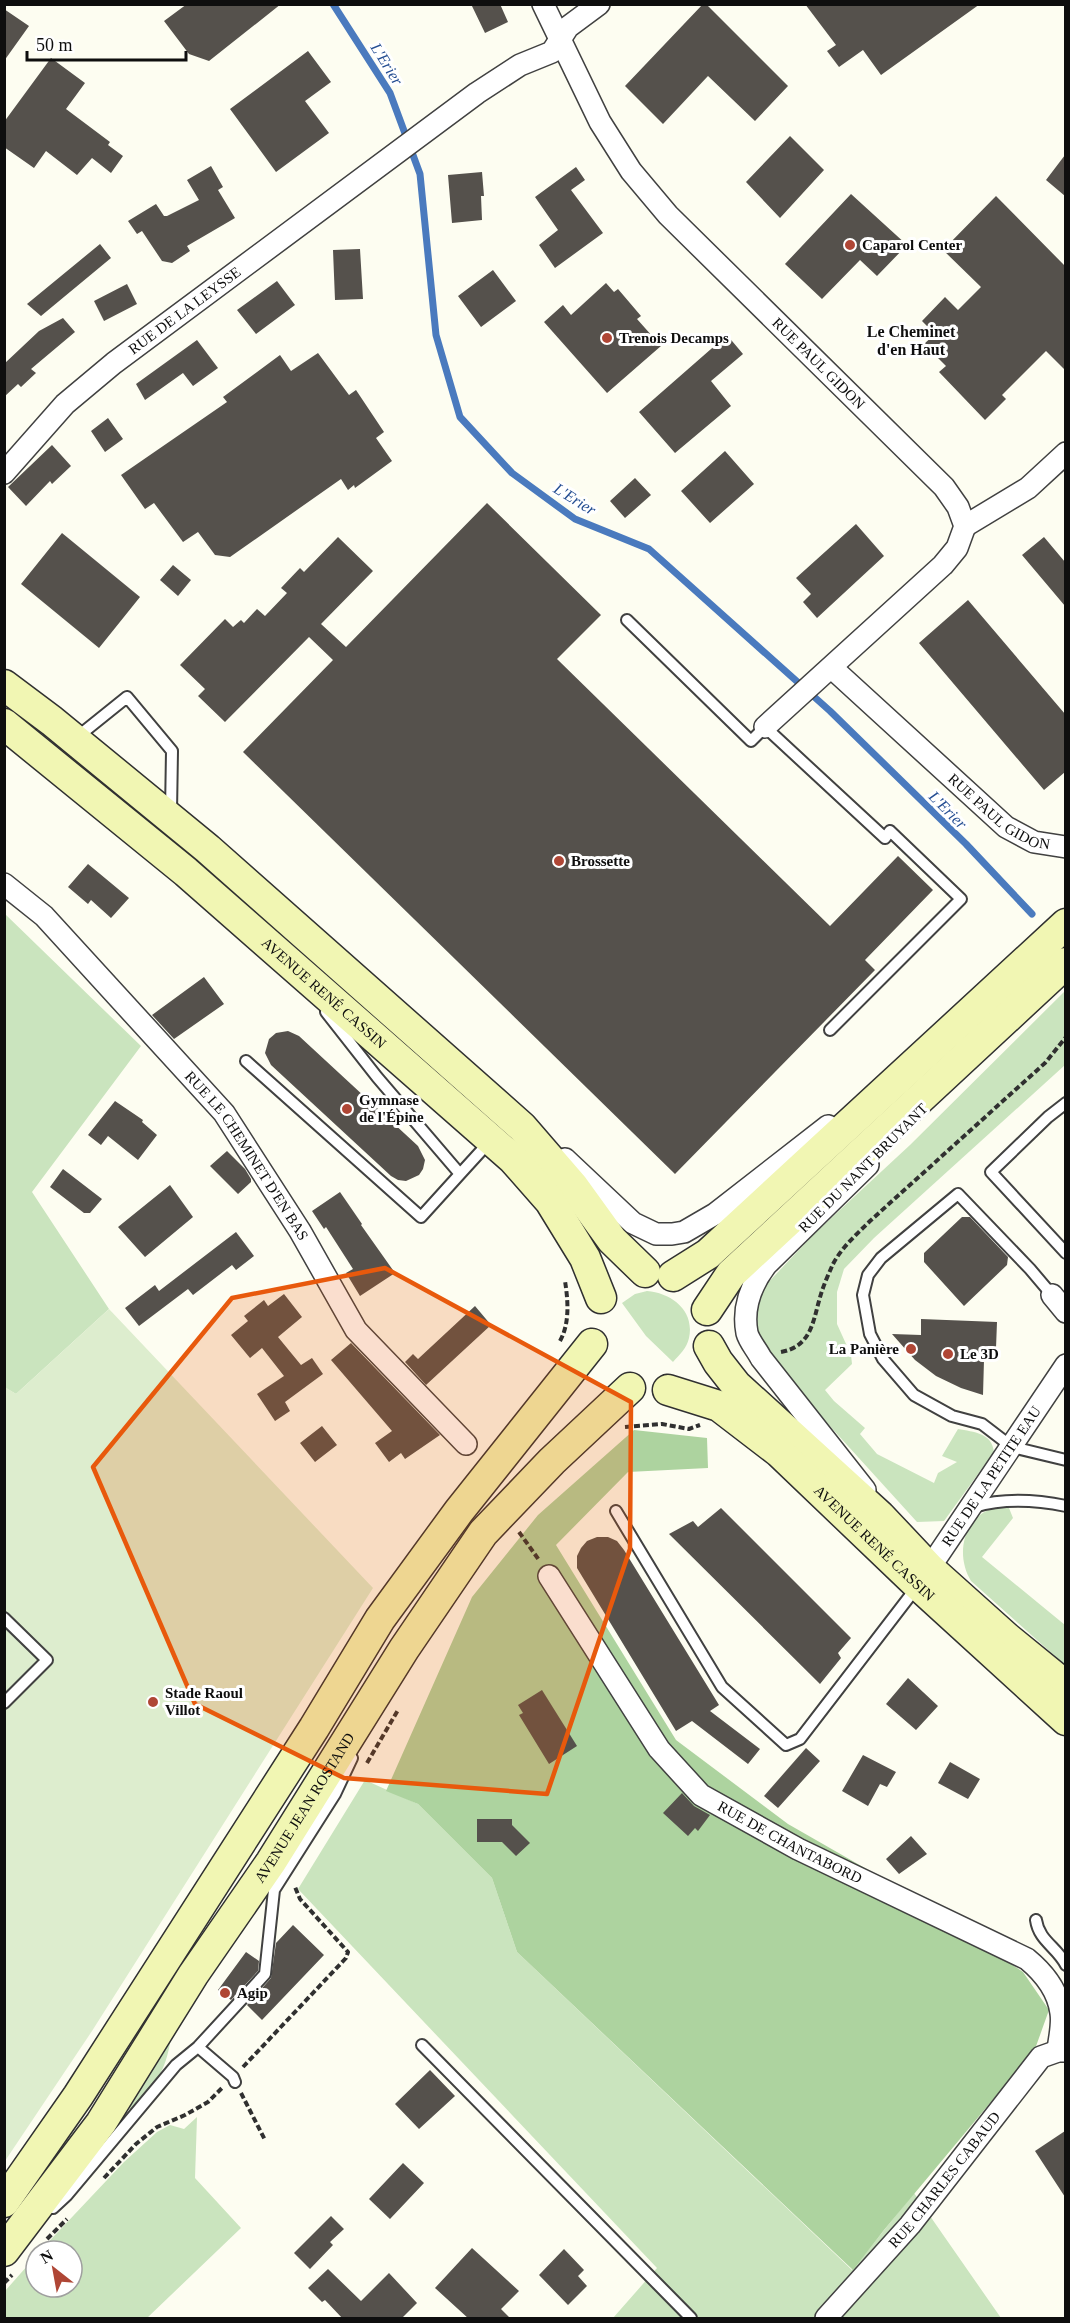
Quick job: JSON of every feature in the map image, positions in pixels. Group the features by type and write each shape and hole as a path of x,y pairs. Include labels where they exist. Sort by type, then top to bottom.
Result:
{"main road":[{"name":"AVENUE RENÉ CASSIN","path":"4,685 75,739 208,849 522,1127 573,1186 612,1240 659,1274"},
{"name":"AVENUE RENÉ CASSIN","path":"4,724 186,872 513,1159 550,1201 585,1258 601,1298"},
{"path":"659,1274 693,1289 707,1310 711,1328 709,1346 701,1365 687,1380 668,1390 649,1392 630,1388 612,1378 599,1363 592,1344 592,1320 601,1298 620,1280 659,1274 708,1254 1065,924"},
{"name":"RUE DU NANT BRUYANT","path":"707,1310 731,1274 1065,963"},
{"path":"4,2202 78,2096 314,1728 380,1619 459,1511 592,1344"},
{"name":"AVENUE RENÉ CASSIN","path":"709,1346 736,1385 880,1516 924,1577 1065,1720"},
{"name":"AVENUE JEAN ROSTAND","path":"10,2257 36,2212 100,2123 193,1975 271,1862 404,1649 483,1533 552,1461 630,1388"},
{"name":"AVENUE RENÉ CASSIN","path":"668,1390 719,1406 779,1452 924,1577 1007,1638 1065,1686"}],"street":[{"name":"RUE PAUL GIDON","path":"543,4 600,122 631,171 668,215 944,488 958,507 965,526"},
{"path":"560,40 568,27 599,4"},
{"name":"RUE DE LA LEYSSE","path":"4,473 65,404 114,363 486,87 520,65 552,52 560,40"},
{"path":"765,727 943,566 957,548 965,526 1028,488 1065,453"},
{"name":"RUE PAUL GIDON","path":"832,668 1006,826 1034,842 1065,847"},
{"name":"RUE LE CHEMINET D'EN BAS","path":"4,884 44,916 224,1113 300,1231 356,1330 466,1444"},
{"name":"RUE DU NANT BRUYANT","path":"761,1358 748,1334 746,1307 753,1282 766,1265 843,1191 1030,996"},
{"name":"AVENUE RENÉ CASSIN","path":"522,1127 554,1149 633,1223 656,1234 684,1232 716,1214 961,1022"},
{"path":"1052,1295 1065,1312"},
{"name":"AVENUE RENÉ CASSIN","path":"761,1358 861,1484 880,1516"},
{"name":"RUE DE LA PETITE EAU","path":"924,1577 1065,1365"},
{"name":"RUE DE CHANTABORD","path":"549,1576 659,1749 701,1795 798,1849 1027,1959 1041,1970 1064,2008 1062,2051"},
{"name":"RUE CHARLES CABAUD","path":"826,2319 910,2224 1041,2057 1062,2051"}],"lane":[{"path":"627,620 751,741 765,727 885,838 890,831 960,899 830,1030"},
{"path":"75,739 127,697 172,751 171,818"},
{"path":"283,957 377,1077 460,1174"},
{"path":"246,1061 421,1217 491,1140"},
{"path":"1065,1103 991,1172 1065,1253"},
{"path":"1052,1295 957,1194 881,1258 868,1275 863,1295 870,1334 883,1359 914,1395 952,1416 982,1424 1012,1447 1065,1460"},
{"path":"971,1507 1013,1500 1065,1506"},
{"path":"616,1511 722,1687 786,1745 800,1738 924,1577"},
{"path":"4,1618 47,1660 4,1703"},
{"path":"10,2257 67,2195 176,2065 198,2047 265,1974 274,1890 335,1794 404,1649"},
{"path":"1036,1920 1037,1930 1045,1941 1060,1954 1065,1965"},
{"path":"422,2045 691,2319"},
{"path":"198,2047 234,2079"}],"path":[{"path":"761,1358 786,1351 805,1338 816,1320 820,1295 834,1262 848,1243 1045,1063 1065,1037"},
{"path":"558,1345 563,1336 568,1306 564,1276"},
{"path":"620,1430 641,1424 696,1428 708,1420 719,1406"},
{"path":"514,1525 549,1576"},
{"path":"365,1766 383,1739 400,1706"},
{"path":"98,2186 136,2144 157,2127 208,2102 234,2079 346,1958 348,1952 300,1899 295,1890 295,1883"},
{"path":"234,2079 265,2140"},
{"path":"48,2239 67,2218"},
{"path":"4,2283 10,2257"}],"highlighted area":[{"path":"385,1268 631,1402 630,1549 547,1794 344,1778 195,1704 93,1467 232,1298"}],"green space":[{"path":"4,913 141,1046 32,1192 109,1309 16,1394 4,1387"},
{"path":"1065,991 1065,1065 874,1238 844,1269 837,1292 837,1324 851,1355 852,1364 825,1390 865,1428 860,1434 877,1454 934,1483 938,1473 957,1462 942,1456 958,1429 981,1434 993,1446 994,1452 944,1521 917,1522 798,1391 762,1345 756,1327 757,1304 762,1289 814,1234 910,1145"},
{"path":"647,1291 665,1295 673,1300 680,1305 688,1320 690,1328 688,1342 673,1362 646,1336 622,1303 635,1294"},
{"name":"Stade Raoul Villot","path":"109,1309 373,1588 92,2031 5,2161 5,1387 16,1394"},
{"path":"634,1430 707,1438 708,1468 628,1472 556,1545 676,1740 788,1824 891,1883 1023,1972 1049,2010 1035,2049 853,2270 517,1952 492,1878 418,1804 386,1791 472,1597 538,1515"},
{"path":"994,1508 1009,1508 1013,1518 982,1557 1065,1625 1065,1665 971,1581 966,1571 963,1549 969,1528 983,1513"},
{"path":"365,1780 418,1804 492,1878 517,1952 852,2270 914,2193 1001,2318 613,2318 657,2268 298,1889"},
{"path":"171,2037 162,2070 131,2110 126,2105"},
{"path":"197,2117 195,2178 241,2228 147,2318 5,2318 5,2291 24,2270 24,2299 84,2299 84,2239 51,2239 124,2162 157,2132 170,2125 184,2129"}],"building":[{"path":"187,4 281,4 209,61 189,54 164,21"},
{"path":"471,4 500,4 508,22 485,33"},
{"path":"703,4 706,4 788,86 755,121 708,76 663,124 625,86"},
{"path":"805,4 980,4 881,75 863,50 839,67 827,51 836,45"},
{"path":"4,9 29,26 4,61"},
{"path":"308,51 331,82 305,101 329,133 276,172 230,109"},
{"path":"51,58 85,83 66,109 110,142 108,145 123,156 111,173 92,158 77,175 46,151 34,168 4,147 4,122"},
{"path":"790,136 824,170 780,218 746,182"},
{"path":"1065,155 1065,196 1046,180"},
{"path":"211,166 223,187 218,190 235,218 187,246 190,251 172,263 162,261 142,231 137,234 128,221 156,204 164,216 167,216 199,200 187,180"},
{"path":"576,167 585,180 571,190 603,233 555,268 539,245 558,230 535,197"},
{"path":"482,172 484,196 481,196 482,220 452,223 448,175"},
{"name":"Caparol Center","path":"851,194 907,245 877,276 860,260 822,299 785,264"},
{"path":"996,196 1065,266 1065,370 1046,351 1002,395 1006,399 985,420 939,372 946,366 924,344 935,334 922,321 945,297 958,310 981,287 943,250"},
{"path":"100,244 111,258 41,316 27,304"},
{"path":"360,249 363,299 335,300 333,250"},
{"path":"493,270 516,301 481,327 458,296"},
{"path":"277,281 295,305 256,334 237,310"},
{"name":"Trenois Decamps","path":"606,283 614,292 618,289 641,316 637,319 661,346 607,393 544,322 563,305 571,315"},
{"path":"127,284 137,304 104,321 94,301"},
{"path":"63,318 75,332 31,369 36,373 21,387 18,384 4,397 4,364 39,331"},
{"path":"727,335 743,354 711,381 731,406 675,453 639,412"},
{"path":"197,340 218,368 193,386 183,373 145,400 136,384"},
{"path":"318,353 349,395 356,390 384,432 376,438 392,461 355,488 354,485 348,490 341,479 230,557 215,555 198,532 183,542 154,503 145,509 121,475 227,402 223,397 280,355 291,371"},
{"path":"108,418 123,439 105,452 91,431"},
{"path":"52,445 71,466 52,484 50,481 26,506 8,487"},
{"path":"725,451 754,484 710,523 681,491"},
{"path":"635,478 651,495 625,518 610,501"},
{"name":"Brossette","path":"487,503 601,615 557,659 830,926 898,856 933,890 865,960 875,970 675,1174 243,752 333,660 309,637 225,722 198,696 205,689 180,665 225,619 233,627 241,620 244,623 257,609 265,616 287,593 281,588 300,568 304,572 338,537 373,571 321,624 346,647"},
{"path":"856,524 884,556 817,618 803,602 811,594 796,578"},
{"path":"62,533 140,597 99,648 21,584"},
{"path":"1044,537 1065,562 1065,606 1022,555"},
{"path":"173,565 191,580 178,596 160,580"},
{"path":"968,600 1065,714 1065,772 1044,790 919,643"},
{"path":"88,864 129,898 111,918 91,900 88,904 68,887"},
{"path":"204,977 224,1004 174,1039 152,1015"},
{"path":"288,1031 299,1036 418,1146 425,1160 419,1175 406,1181 391,1176 271,1065 265,1053 269,1039 276,1033"},
{"path":"115,1101 143,1120 142,1122 157,1135 138,1160 108,1136 101,1145 88,1135"},
{"path":"227,1151 245,1169 251,1179 251,1182 238,1194 210,1166"},
{"path":"63,1169 102,1199 90,1213 84,1213 50,1187"},
{"path":"170,1185 193,1217 145,1257 118,1227"},
{"path":"340,1192 395,1273 360,1296 346,1273 353,1269 326,1227 324,1229 312,1211"},
{"path":"962,1217 970,1217 1008,1257 1007,1265 964,1306 924,1262 924,1253"},
{"path":"236,1232 254,1256 236,1270 232,1265 193,1295 188,1289 139,1326 125,1308 155,1285 159,1291"},
{"path":"284,1294 302,1317 278,1337 301,1365 312,1358 323,1374 285,1402 290,1411 275,1421 257,1394 284,1376 262,1348 250,1358 231,1335 248,1321 244,1316 264,1300 268,1306"},
{"path":"475,1306 491,1325 426,1385 405,1362 413,1354 418,1359"},
{"name":"Le 3D","path":"921,1319 997,1322 996,1348 987,1347 987,1360 984,1360 983,1395 936,1376 915,1360 892,1334 921,1335"},
{"path":"351,1343 440,1435 405,1459 401,1453 389,1462 375,1443 392,1431 331,1360"},
{"path":"322,1426 337,1445 315,1462 300,1443"},
{"path":"721,1508 851,1638 838,1653 841,1658 820,1684 669,1534 693,1521 698,1527"},
{"path":"597,1537 608,1537 617,1541 624,1550 719,1705 710,1711 760,1749 748,1764 692,1721 676,1731 577,1568 577,1556 581,1548 587,1541"},
{"path":"908,1678 938,1706 916,1730 886,1704"},
{"path":"542,1690 577,1746 549,1764 519,1715 523,1713 518,1705"},
{"path":"806,1748 820,1761 778,1808 764,1796"},
{"path":"863,1755 896,1772 887,1787 880,1784 868,1806 842,1791"},
{"path":"950,1762 980,1779 968,1799 938,1783"},
{"path":"682,1793 694,1806 710,1815 698,1831 695,1828 688,1836 663,1813"},
{"path":"477,1819 512,1819 512,1825 530,1843 516,1856 502,1842 477,1842"},
{"path":"911,1836 927,1854 899,1874 886,1859"},
{"path":"293,1925 324,1955 262,2020 247,2005 271,1978 276,1943"},
{"path":"246,1952 259,1961 258,1971 231,2000 218,1990"},
{"path":"430,2070 455,2096 419,2129 395,2104"},
{"path":"1065,2131 1065,2197 1035,2151"},
{"path":"403,2163 424,2183 390,2219 369,2199"},
{"path":"331,2216 344,2229 330,2242 333,2245 310,2269 294,2253"},
{"path":"472,2248 519,2291 501,2309 511,2319 469,2319 435,2288"},
{"path":"564,2249 584,2270 578,2276 587,2286 568,2305 539,2275"},
{"path":"328,2269 361,2301 389,2273 417,2303 401,2319 343,2319 325,2300 322,2302 308,2288"}],"waterway":[{"name":"L'Erier","path":"333,4 390,93 420,174 436,335 460,417 512,473 575,519 649,549 830,711 966,844 1032,914"}],"place":[{"name":"Caparol Center","path":"850,245"},
{"name":"Trenois Decamps","path":"607,338"},
{"name":"Brossette","path":"559,861"},
{"name":"Gymnase de l'Épine","path":"347,1109"},
{"name":"La Panière","path":"911,1349"},
{"name":"Le 3D","path":"948,1354"},
{"name":"Stade Raoul Villot","path":"153,1702"},
{"name":"Agip","path":"225,1993"}],"district":[{"name":"Le Cheminet d'en Haut","path":"911,340"}]}
